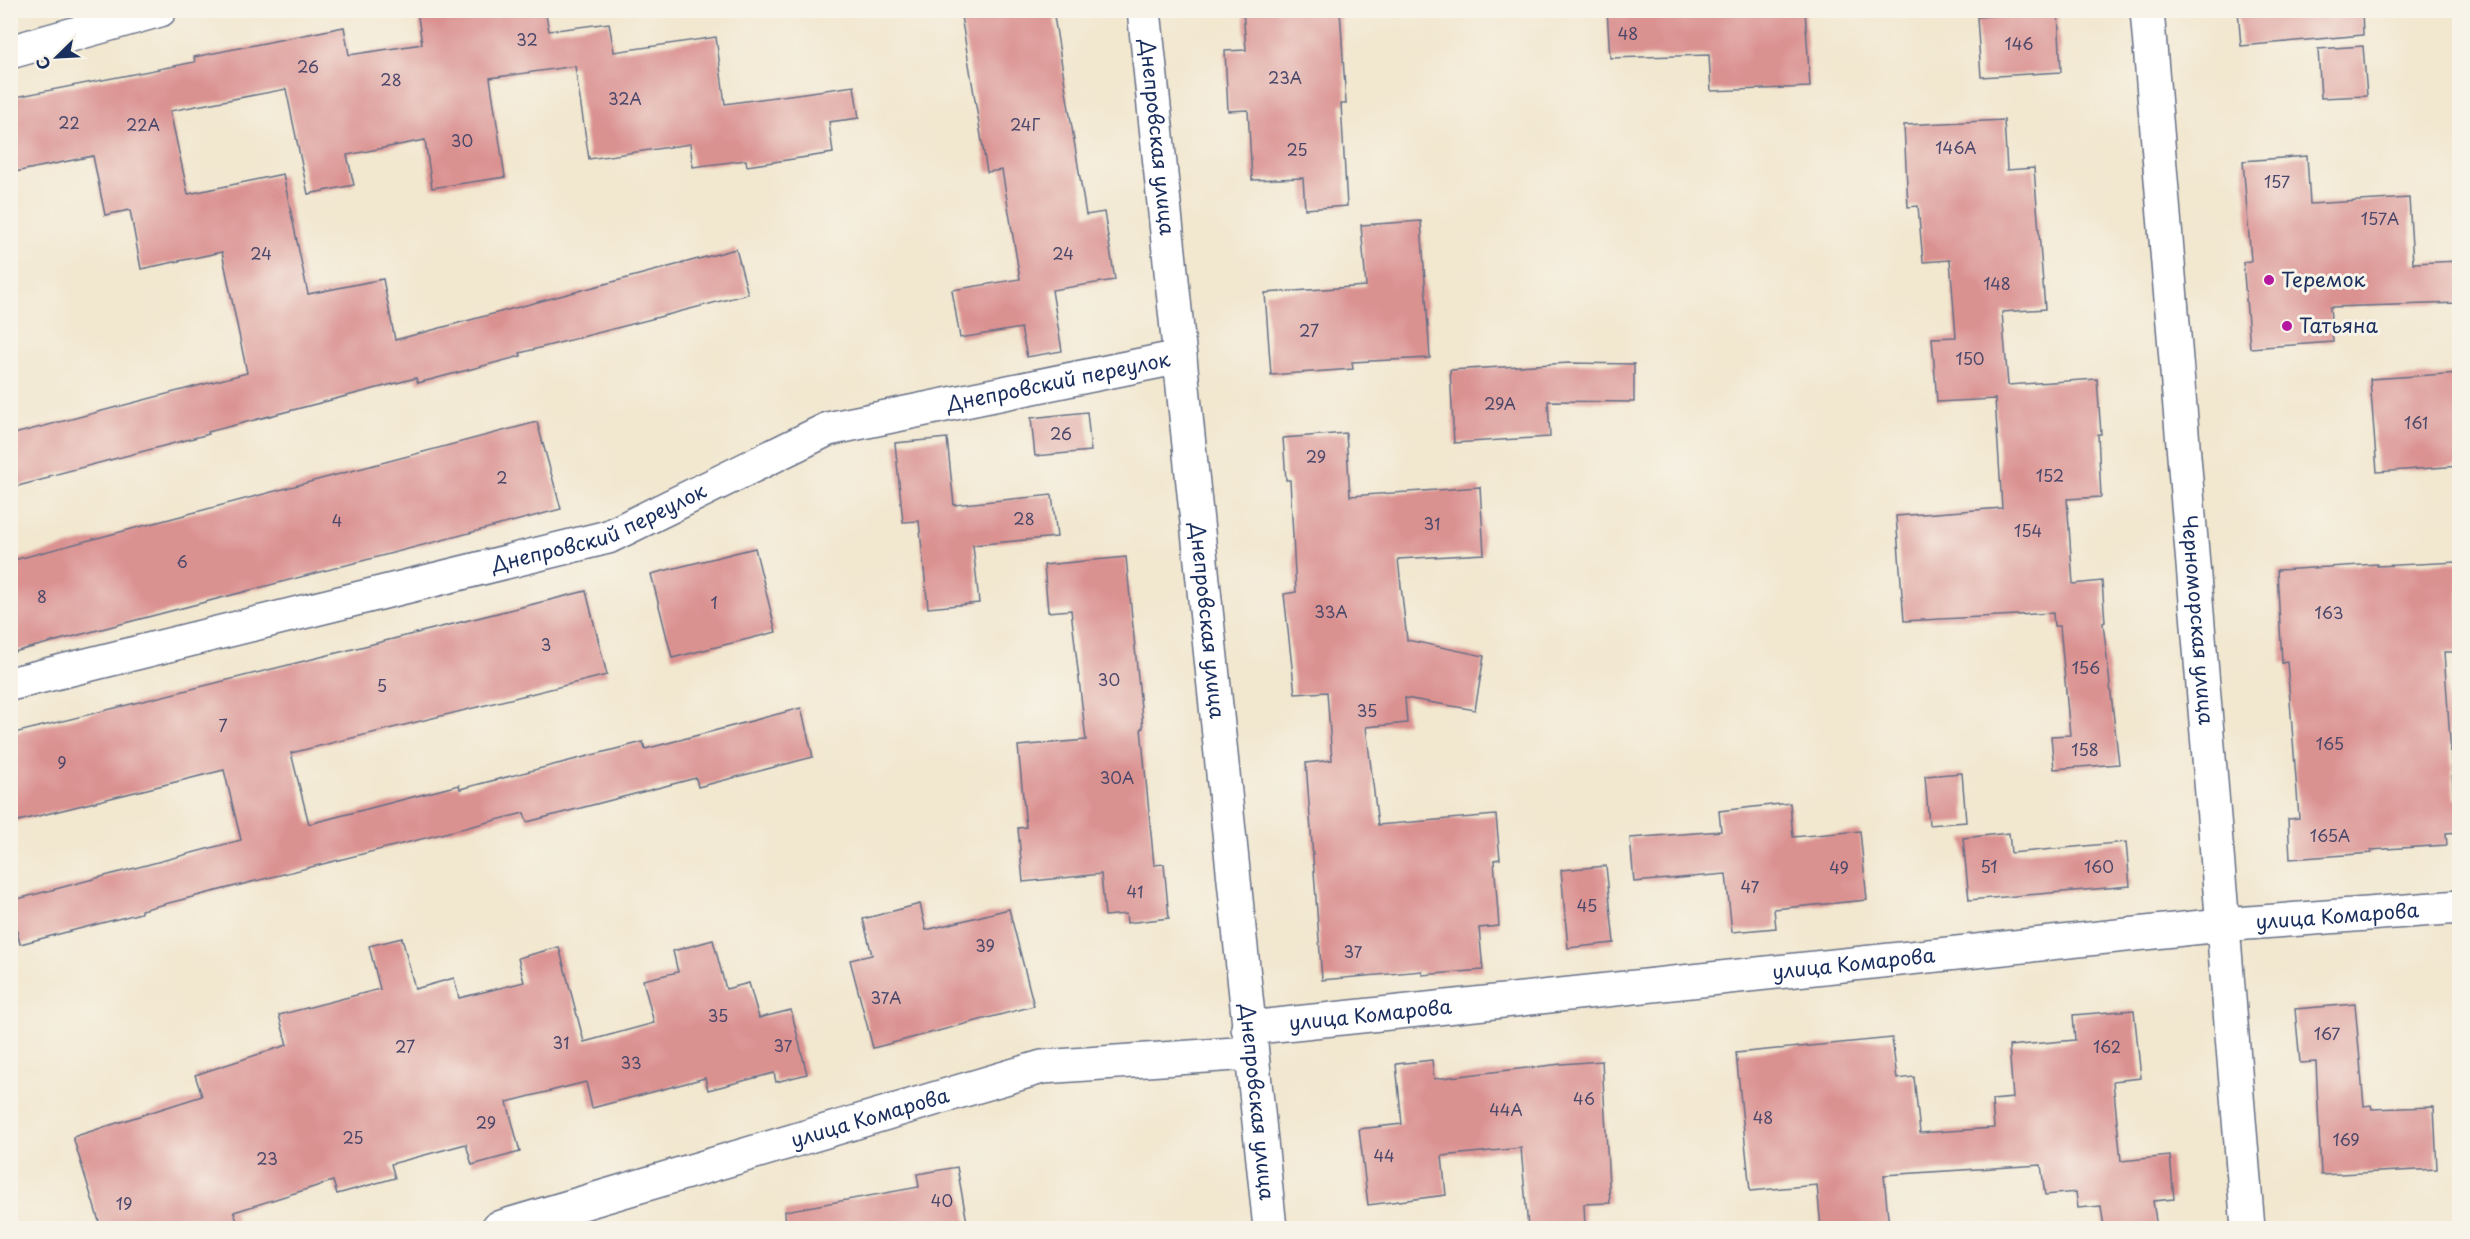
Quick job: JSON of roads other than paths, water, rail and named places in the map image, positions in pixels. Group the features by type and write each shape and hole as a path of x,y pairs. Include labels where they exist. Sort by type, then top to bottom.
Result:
{"street":[{"path":"10,52 160,10"},
{"name":"Днепровская улица","path":"1144,10 1270,1228"},
{"name":"Черноморская улица","path":"2147,10 2221,925 2248,1228"},
{"name":"Днепровский переулок","path":"10,684 608,537 828,429 1180,357"},
{"name":"улица Комарова","path":"498,1228 1042,1067 1250,1040 2221,925 2460,907"}],"place":[{"name":"Теремок","path":"2269,280"},
{"name":"Татьяна","path":"2287,326"}]}
